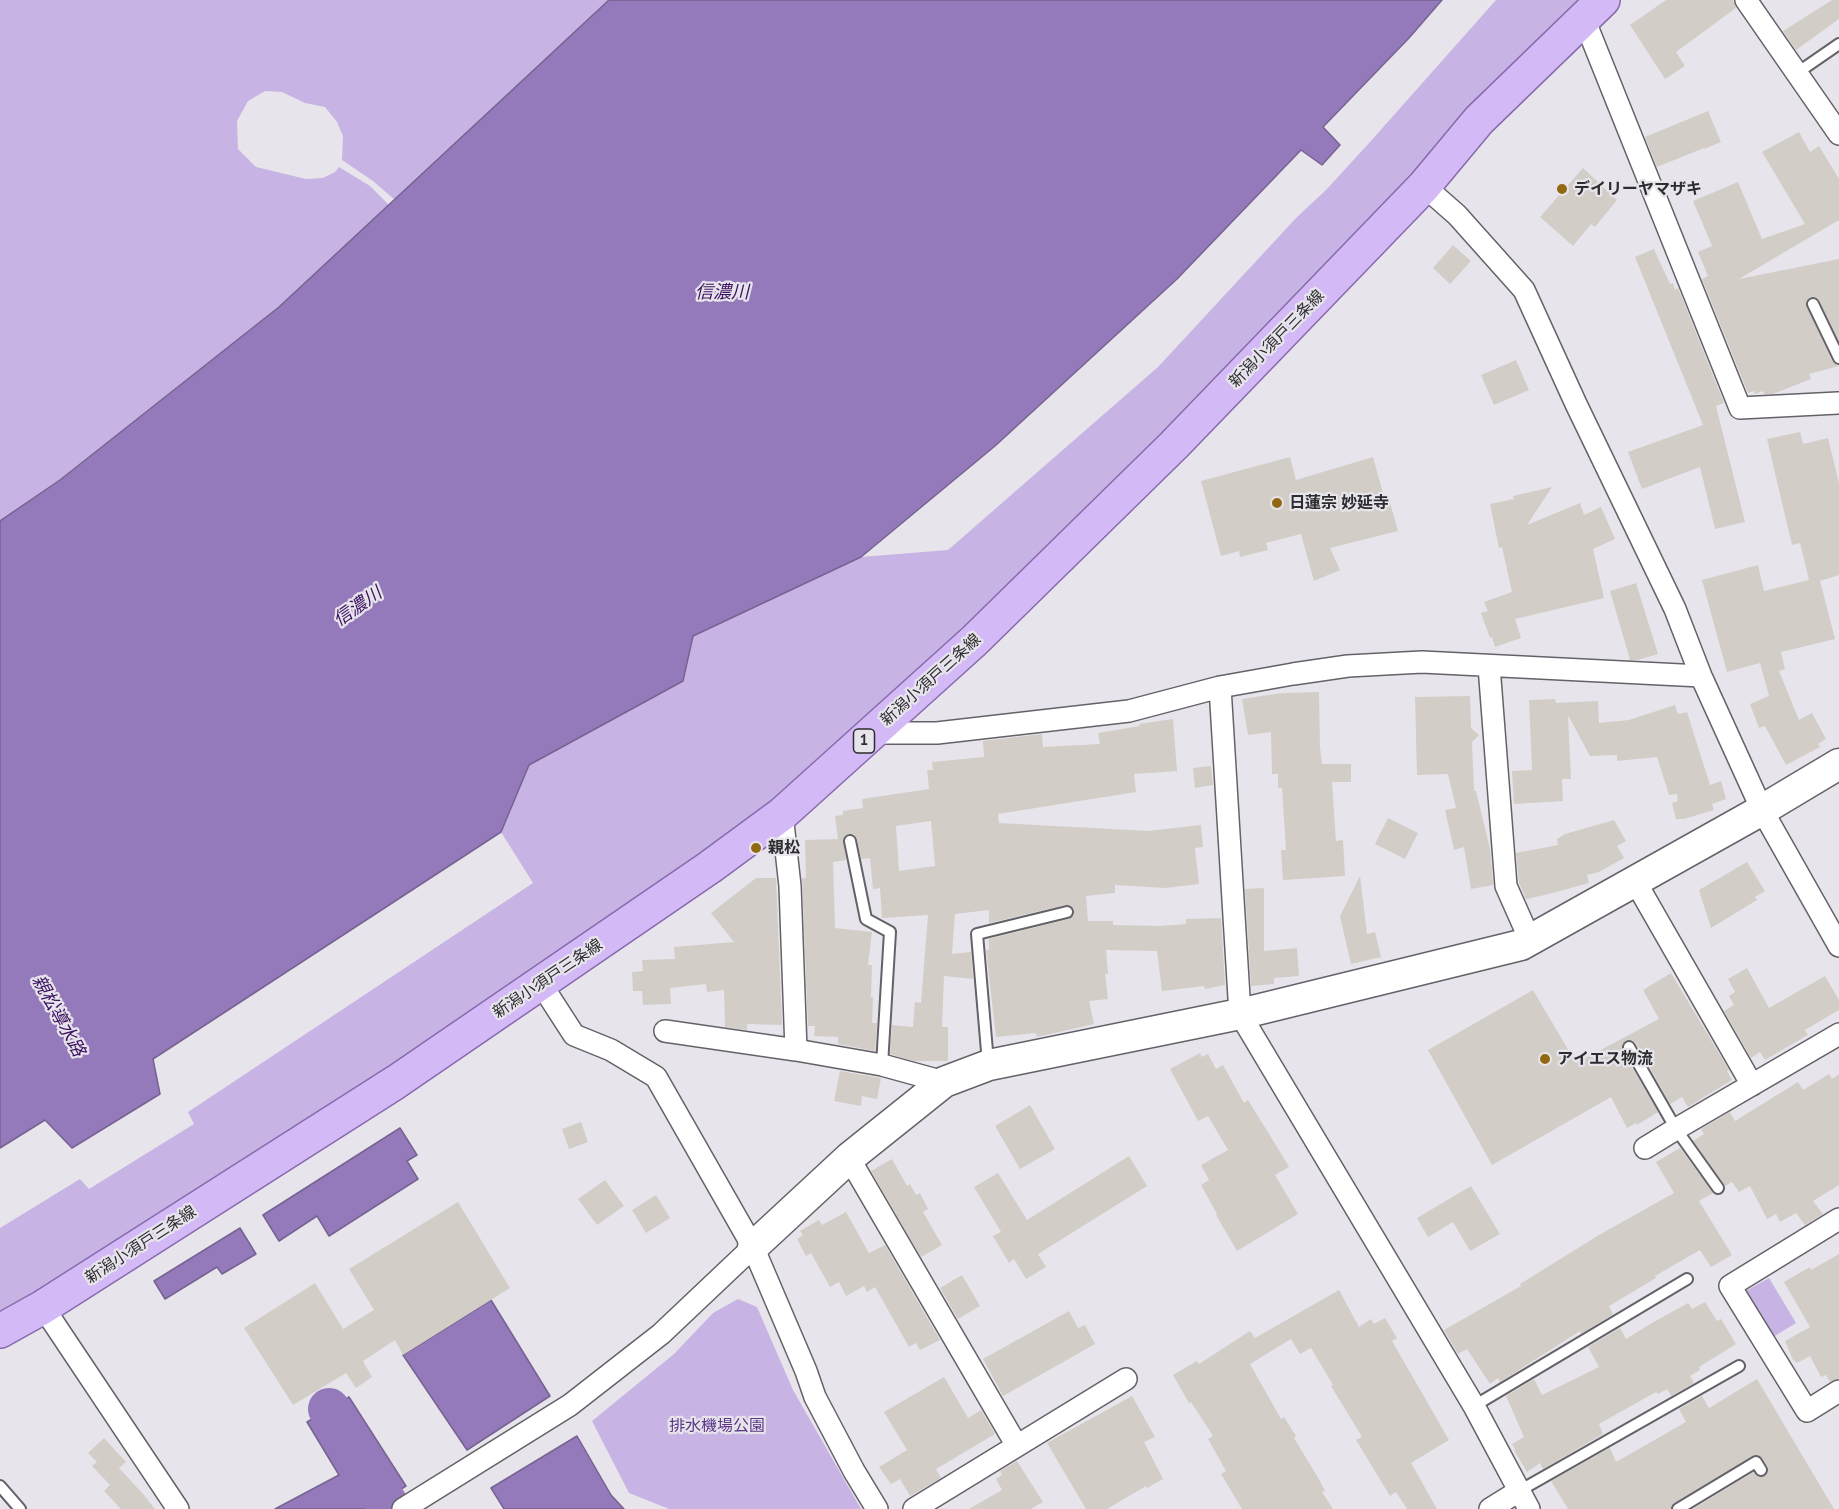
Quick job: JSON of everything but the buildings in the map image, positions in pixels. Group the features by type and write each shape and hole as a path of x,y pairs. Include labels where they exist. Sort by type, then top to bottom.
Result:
{"main road":[{"name":"新潟小須戸三条線","path":"0,1330 43,1307 396,1082 710,867 782,814 974,641 1174,446 1424,186 1479,120 1594,9"}],"street":[{"path":"1746,0 1839,134"},
{"path":"1594,9 1740,408 1839,404"},
{"path":"1424,186 1457,214 1524,290 1675,609 1701,676 1762,810 1839,946"},
{"path":"873,733 937,734 1129,711 1220,687 1348,666 1422,662 1701,676"},
{"path":"1489,666 1506,886 1530,940"},
{"path":"1220,687 1240,1014 1474,1406 1524,1500 1490,1509"},
{"path":"403,1509 570,1405 661,1334 849,1158 944,1082 989,1065 1240,1014 1521,945 1762,810 1839,764"},
{"path":"782,814 790,886 796,1050"},
{"path":"1635,881 1752,1086"},
{"path":"541,984 574,1035 611,1050 656,1077 753,1247 815,1397 877,1509"},
{"path":"665,1031 882,1065 944,1082"},
{"path":"1645,1148 1839,1034"},
{"path":"849,1158 1017,1446"},
{"path":"1839,1219 1730,1286 1807,1411 1839,1391"},
{"path":"43,1307 178,1509"},
{"path":"914,1509 1126,1379"}],"lane":[{"path":"1797,73 1839,44"},
{"path":"1813,304 1839,358"},
{"path":"850,841 866,919 890,932 882,1065"},
{"path":"989,1065 977,934 1067,912"},
{"path":"1629,1047 1676,1128 1718,1188"},
{"path":"1474,1406 1687,1279"},
{"path":"1524,1500 1739,1366"},
{"path":"1678,1509 1756,1462 1761,1470"},
{"path":"0,1486 20,1509"}],"green space":[{"path":"0,0 609,0 395,200 373,181 342,160 343,136 337,122 325,107 305,103 282,92 265,91 248,101 237,121 238,149 256,167 306,179 323,178 335,172 339,167 370,186 389,205 279,307 60,480 0,521"},
{"path":"1496,0 1594,0 1278,324 895,699 691,867 371,1086 0,1317 0,1228 80,1179 89,1189 194,1124 188,1112 533,883 501,832 529,765 683,681 693,636 861,557 948,550 1158,367 1297,217 1326,190"},
{"path":"1769,1278 1796,1323 1773,1337 1746,1291"},
{"name":"排水機場公園","path":"738,1299 757,1307 793,1390 861,1509 669,1509 629,1493 592,1421 674,1354 713,1313"}],"water":[{"name":"信濃川","path":"609,0 1442,0 1409,38 1323,127 1340,145 1322,165 1301,150 1177,279 995,446 861,557 693,636 683,681 529,765 501,832 153,1059 160,1094 72,1148 45,1120 0,1148 0,521 60,480 279,307"},
{"path":"400,1128 417,1155 407,1161 418,1179 329,1236 317,1216 279,1241 263,1215"},
{"path":"240,1228 256,1254 222,1274 217,1267 165,1299 154,1281"},
{"path":"491,1300 550,1396 467,1450 403,1355"},
{"path":"349,1397 406,1486 369,1509 275,1509 339,1475 307,1422"},
{"path":"577,1436 611,1495 624,1509 504,1509 491,1488"}],"waterway":[{"name":"親松導水路","path":"329,1409 390,1509"}],"place":[{"name":"デイリーヤマザキ","path":"1562,189"},
{"name":"日蓮宗 妙延寺","path":"1277,503"},
{"name":"親松","path":"756,848"},
{"name":"アイエス物流","path":"1545,1059"}]}
